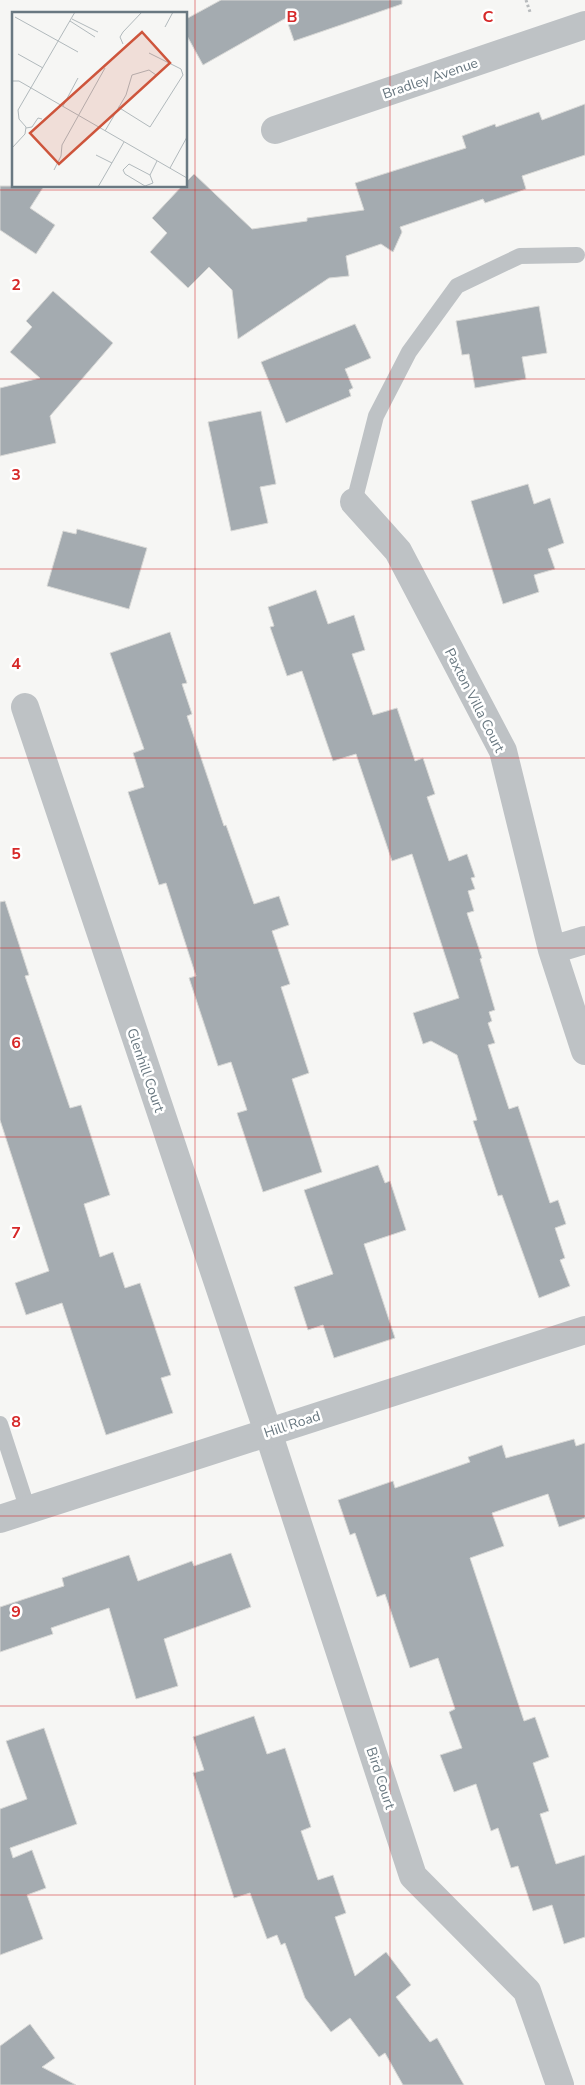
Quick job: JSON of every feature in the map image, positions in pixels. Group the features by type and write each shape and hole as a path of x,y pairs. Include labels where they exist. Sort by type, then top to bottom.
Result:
{"street":[{"name":"Bradley Avenue","path":"275,130 585,25"},
{"name":"Paxton Villa Court","path":"354,502 398,552 503,751 552,950"},
{"name":"Glenhill Court","path":"25,707 268,1432"},
{"path":"585,940 552,950 585,1051"},
{"name":"Hill Road","path":"0,1519 585,1330"},
{"name":"Bird Court","path":"268,1432 413,1876 526,1991 560,2085"}],"lane":[{"path":"354,502 376,416 408,352 457,286 520,256 577,254"},
{"path":"0,1424 28,1510"}],"building":[{"path":"221,0 402,0 402,4 294,41 286,18 203,65 188,38 188,18"},
{"path":"585,104 585,155 522,176 526,189 485,203 483,199 400,227 402,232 393,252 381,244 346,256 349,276 329,278 238,339 232,290 209,267 188,288 150,252 167,233 152,218 180,188 188,188 188,180 194,174 252,229 307,221 307,218 364,210 355,183 466,148 462,136 495,124 496,127 539,112 542,120"},
{"path":"0,186 43,188 30,208 55,225 36,254 0,230"},
{"path":"53,291 113,343 50,416 56,443 0,456 0,388 40,378 10,352 32,327 26,321"},
{"path":"539,306 547,353 522,357 526,379 475,388 469,354 462,355 456,321"},
{"path":"355,324 371,358 345,369 353,388 349,390 351,396 286,423 261,362"},
{"path":"261,411 276,484 260,487 268,523 231,531 208,422"},
{"path":"528,484 534,504 550,498 564,543 548,549 555,569 534,575 539,592 503,604 471,501"},
{"path":"77,529 147,548 129,609 47,586 63,531 76,534"},
{"path":"316,590 328,624 354,615 365,650 352,654 373,715 397,708 415,761 423,758 435,794 427,797 449,861 467,854 475,877 471,878 475,889 468,891 474,911 467,913 482,958 480,959 495,1010 489,1012 492,1021 488,1023 495,1043 488,1045 509,1109 518,1106 550,1203 558,1200 566,1224 555,1228 565,1258 560,1260 570,1286 539,1298 502,1195 498,1196 473,1121 477,1120 457,1055 431,1041 423,1044 413,1013 459,998 412,854 392,861 356,754 333,761 302,671 287,676 270,627 274,626 268,607"},
{"path":"170,632 187,683 182,684 192,714 187,716 224,826 226,825 254,904 279,896 289,925 272,931 290,984 281,987 309,1073 292,1079 322,1172 263,1192 237,1113 247,1110 231,1062 218,1066 189,978 196,976 166,883 159,885 128,792 144,787 133,753 144,749 110,653"},
{"path":"5,901 29,975 25,976 70,1108 81,1105 110,1195 84,1204 100,1257 113,1252 125,1288 140,1283 171,1375 161,1378 173,1413 106,1435 62,1303 26,1315 15,1283 49,1271 0,1120 0,902"},
{"path":"378,1165 385,1183 390,1181 406,1230 364,1244 395,1338 334,1358 323,1325 308,1330 294,1287 333,1274 304,1190"},
{"path":"574,1439 576,1446 585,1443 585,1518 559,1527 548,1494 492,1513 504,1546 470,1558 524,1721 535,1717 549,1757 533,1763 549,1811 540,1814 556,1864 585,1855 585,1937 564,1944 552,1905 533,1911 518,1866 511,1868 498,1828 491,1831 476,1784 454,1792 440,1755 462,1748 449,1712 455,1709 438,1658 410,1668 385,1594 377,1597 355,1533 350,1535 338,1500 393,1481 395,1488 470,1462 468,1457 502,1445 506,1458"},
{"path":"231,1553 251,1607 164,1639 178,1686 136,1699 109,1608 51,1628 53,1634 0,1652 0,1607 64,1586 62,1578 129,1555 138,1581 192,1561 194,1566"},
{"path":"254,1716 267,1754 285,1748 311,1827 301,1831 318,1880 333,1875 346,1913 335,1917 355,1976 386,1952 411,1985 396,1997 430,2042 437,2038 464,2085 403,2085 385,2053 379,2057 350,2018 331,2032 305,1998 285,1943 281,1945 277,1935 267,1939 250,1893 234,1898 193,1773 204,1770 193,1737"},
{"path":"44,1728 77,1824 10,1848 13,1858 32,1850 46,1888 27,1895 43,1939 0,1955 0,1809 27,1799 6,1741"},
{"path":"30,2024 55,2058 42,2067 76,2085 0,2085 0,2046"}]}
